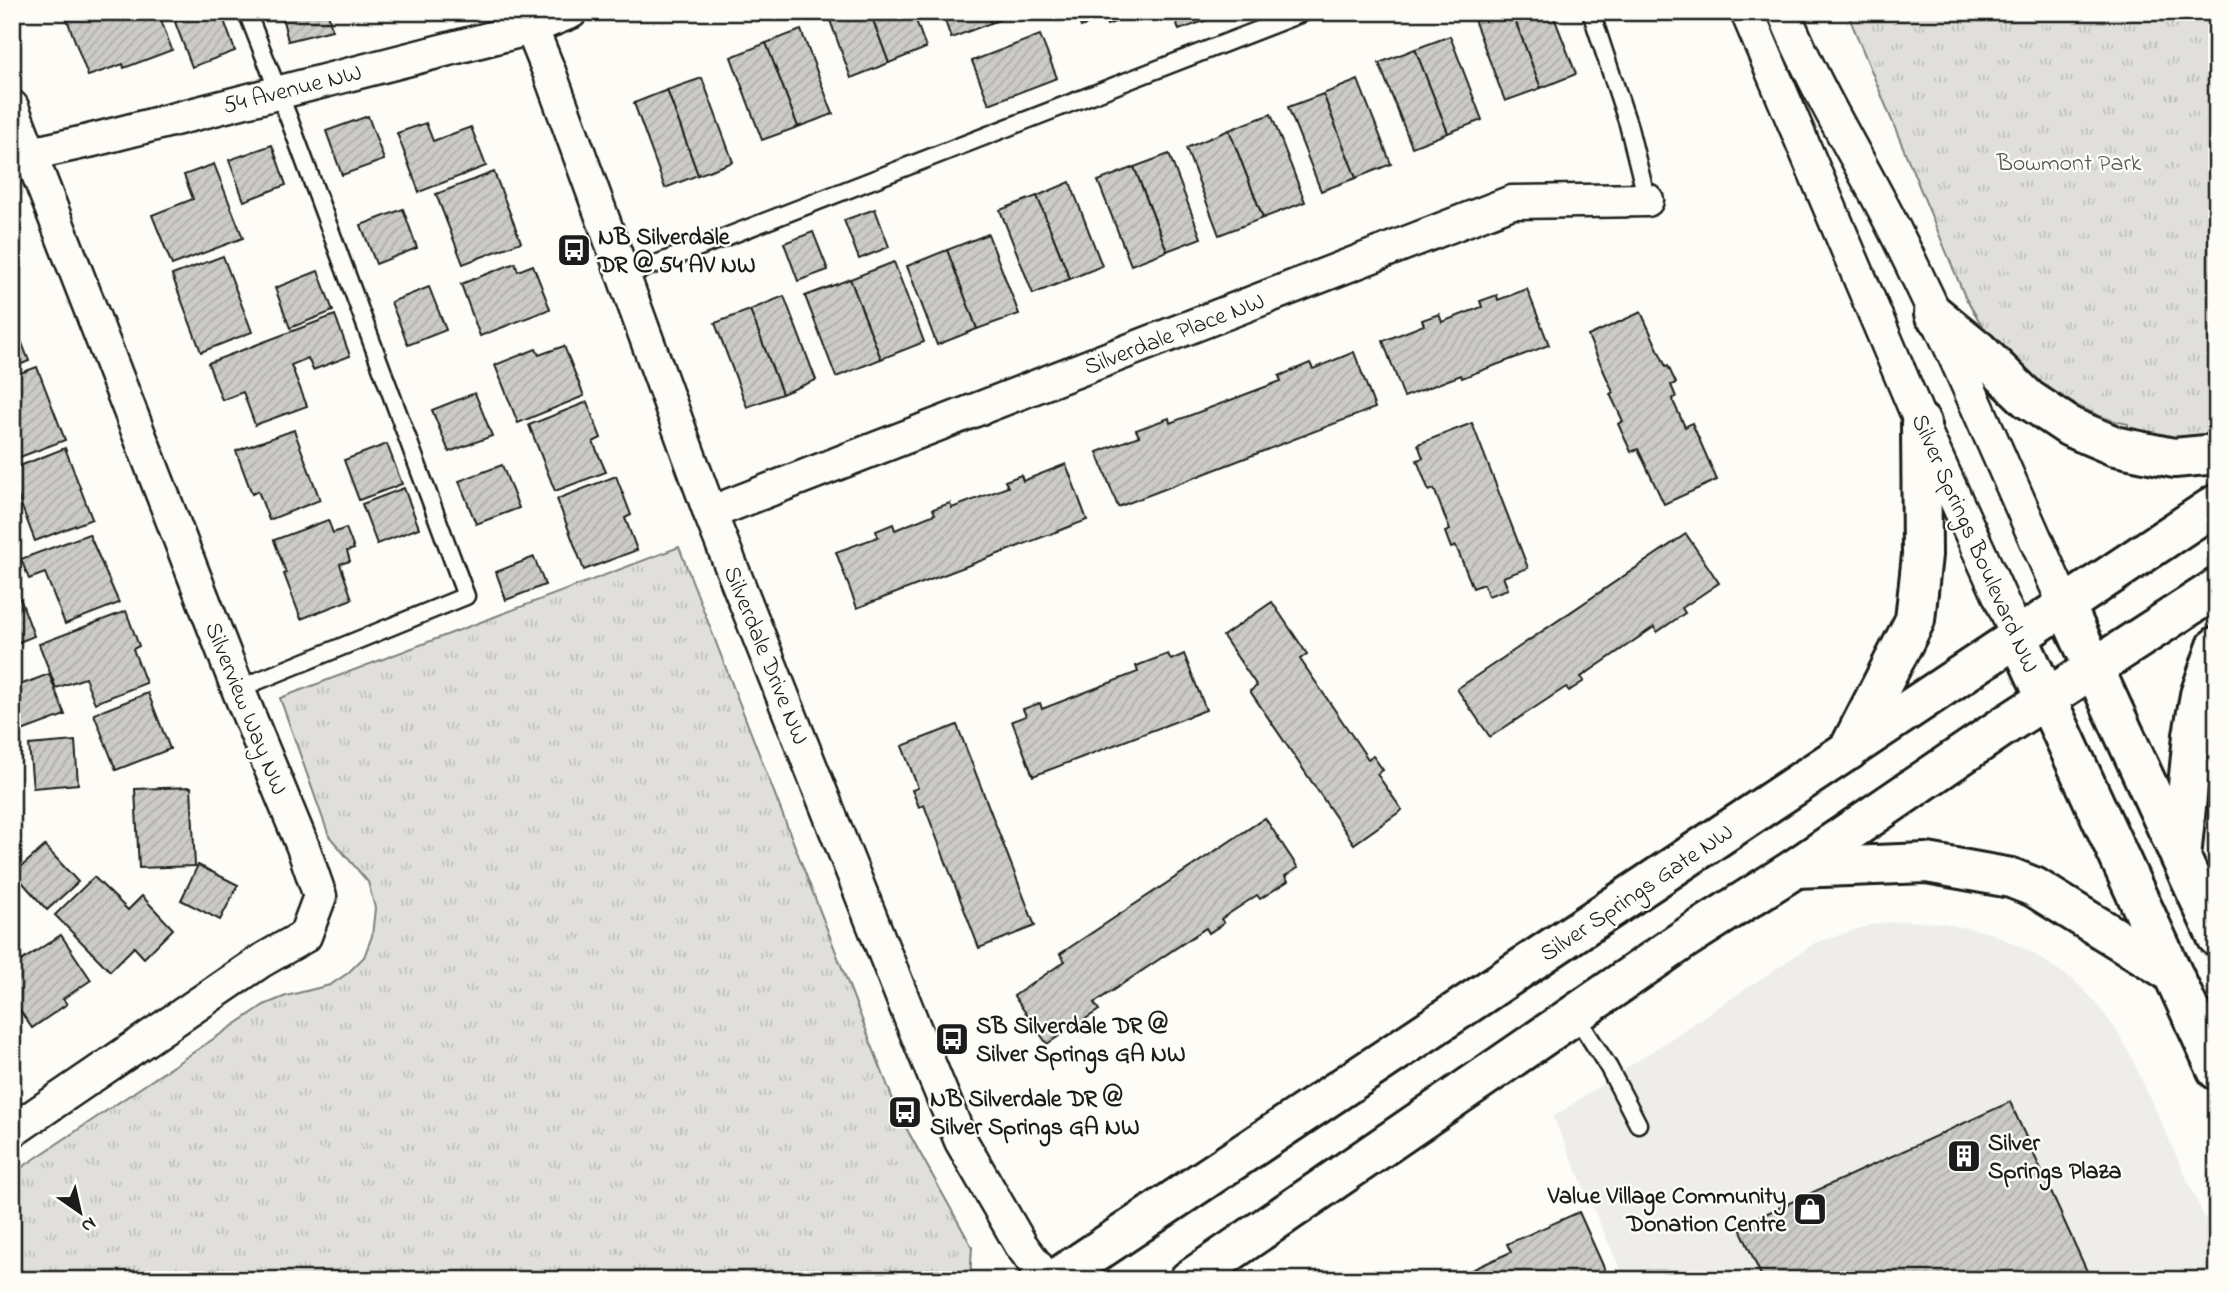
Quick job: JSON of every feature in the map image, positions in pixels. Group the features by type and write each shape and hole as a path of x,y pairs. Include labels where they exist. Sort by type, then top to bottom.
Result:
{"street":[{"name":"54 Avenue NW","path":"21,156 279,92 528,20 571,12"},
{"name":"Silver Springs Boulevard NW","path":"1747,12 1921,423 2217,1070"},
{"path":"1784,12 1799,49 1886,214 1934,314 2217,937"},
{"name":"Silverdale Drive NW","path":"528,20 551,74 710,513 914,1027 961,1141 1021,1245 1047,1280"},
{"name":"Silverview Way NW","path":"12,107 21,156 303,847 320,896 305,936 261,961 12,1131"},
{"name":"Silverdale Place NW","path":"710,513 1512,202 1647,200"},
{"path":"1934,314 1978,349 2028,399 2070,427 2115,446 2174,458 2217,454"},
{"path":"1848,752 1915,620 1922,555 1921,423"},
{"name":"Silver Springs Gate NW","path":"1054,1280 2217,504"},
{"path":"1189,1280 1686,938 2217,588"},
{"path":"2181,858 2193,735 2200,695 2217,646"},
{"path":"1796,868 1927,863 2011,878 2034,887 2171,972"}],"lane":[{"path":"238,689 466,596 247,12"},
{"path":"625,276 1305,12"},
{"path":"1591,12 1628,124 1647,200"},
{"path":"1576,1016 1609,1068 1638,1124"}],"shaded area":[{"path":"1903,921 1942,923 1991,933 2031,952 2075,981 2095,1002 2130,1054 2217,1245 2217,1280 1625,1280 1553,1117 1815,943 1874,924"}],"green space":[{"name":"Bowmont Park","path":"1847,12 2217,12 2217,433 2170,438 2127,431 2128,424 2072,403 2035,379 2003,352 1987,333 1965,297"},
{"path":"679,547 899,1115 972,1247 970,1280 12,1280 12,1174 264,1005 286,996 330,985 348,973 364,957 372,936 375,908 368,882 329,836 280,698"},
{"path":"2217,724 2217,847 2209,817 2208,753"}],"building":[{"path":"158,12 172,50 124,68 123,64 88,76 65,14"},
{"path":"202,12 221,12 235,51 192,67 175,22"},
{"path":"281,12 328,12 332,30 288,41"},
{"path":"827,12 870,12 889,63 851,78"},
{"path":"870,12 913,12 926,48 889,63"},
{"path":"942,12 987,12 991,23 951,38"},
{"path":"987,12 1020,12 991,23"},
{"path":"1075,12 1100,12 1102,19 1081,27"},
{"path":"1102,12 1124,12 1126,18 1107,25"},
{"path":"1173,12 1214,12 1216,17 1179,30"},
{"path":"1486,12 1512,12 1541,88 1505,101 1473,17"},
{"path":"1512,12 1552,12 1576,74 1541,88"},
{"path":"801,30 833,114 798,127 766,43"},
{"path":"1040,35 1057,78 989,104 972,61"},
{"path":"1450,36 1482,120 1448,133 1415,49"},
{"path":"766,43 798,127 762,140 731,57"},
{"path":"1415,49 1448,133 1412,147 1379,63"},
{"path":"702,78 733,162 698,175 667,90"},
{"path":"1358,80 1391,164 1356,178 1323,94"},
{"path":"667,90 698,175 665,188 634,103"},
{"path":"1323,94 1356,178 1321,191 1288,107"},
{"path":"1271,114 1305,202 1263,218 1229,130"},
{"path":"368,116 384,160 342,175 326,131"},
{"path":"426,123 433,141 471,127 486,166 419,192 397,133"},
{"path":"1229,130 1263,218 1219,235 1186,148"},
{"path":"272,145 286,185 244,201 229,160"},
{"path":"1169,154 1201,238 1167,251 1134,167"},
{"path":"214,164 243,238 172,265 152,215 193,199 184,175"},
{"path":"1134,167 1167,251 1131,265 1098,181"},
{"path":"494,172 521,242 463,264 436,194"},
{"path":"1070,182 1102,266 1070,279 1037,196"},
{"path":"1037,196 1070,279 1033,294 1000,210"},
{"path":"403,209 417,248 376,264 361,225"},
{"path":"875,209 889,247 859,259 844,220"},
{"path":"813,232 828,270 798,281 784,243"},
{"path":"988,234 1019,314 977,329 947,250"},
{"path":"947,250 977,329 937,345 907,266"},
{"path":"223,256 252,332 201,352 172,275"},
{"path":"894,262 924,342 881,359 850,279"},
{"path":"515,263 518,271 533,265 550,309 480,336 461,284"},
{"path":"318,271 333,311 290,328 275,288"},
{"path":"850,279 881,359 836,377 805,296"},
{"path":"429,287 446,330 408,345 391,302"},
{"path":"1527,289 1549,345 1404,397 1383,341 1424,325 1422,320 1439,314 1442,322 1482,307 1480,301 1497,295 1498,300"},
{"path":"784,296 816,380 782,394 750,310"},
{"path":"750,310 782,394 747,407 715,323"},
{"path":"1641,312 1676,383 1671,385 1676,397 1672,399 1685,427 1692,423 1717,480 1664,504 1638,449 1631,452 1618,424 1623,421 1588,336"},
{"path":"335,315 350,356 313,370 308,358 291,365 307,406 255,425 243,392 222,400 208,363"},
{"path":"12,318 29,361 12,368"},
{"path":"564,346 584,396 518,423 495,365 536,349 539,355"},
{"path":"1354,352 1375,408 1118,507 1097,452 1139,436 1136,430 1169,418 1170,423 1281,381 1279,376 1310,363 1313,369"},
{"path":"37,367 65,440 12,460 12,376"},
{"path":"475,393 492,436 449,452 432,410"},
{"path":"587,402 601,438 593,442 606,472 555,491 529,425"},
{"path":"1472,423 1528,568 1503,577 1508,589 1488,596 1484,584 1473,588 1456,546 1451,548 1445,532 1450,530 1434,489 1429,491 1417,460 1423,458 1418,444"},
{"path":"294,430 320,500 269,520 258,491 252,494 236,451"},
{"path":"387,444 402,484 359,500 344,460"},
{"path":"65,448 92,519 35,541 12,481 12,469"},
{"path":"1066,464 1087,520 857,608 836,552 878,537 876,531 893,524 895,530 935,514 933,509 950,503 952,508 1008,487 1005,481 1021,475 1023,481"},
{"path":"502,465 519,508 476,524 459,481"},
{"path":"616,476 631,515 625,518 637,550 584,570 557,499"},
{"path":"404,488 419,528 377,544 362,504"},
{"path":"328,520 333,533 346,528 354,549 347,551 350,561 340,564 352,599 301,619 274,540"},
{"path":"89,534 119,603 65,624 45,573 29,579 21,559"},
{"path":"1686,534 1719,583 1682,608 1685,613 1657,632 1654,627 1581,677 1584,681 1569,691 1566,687 1490,737 1457,689"},
{"path":"534,557 545,585 506,600 496,572"},
{"path":"20,598 34,636 12,645 12,601"},
{"path":"1272,602 1307,654 1300,659 1368,759 1373,756 1383,770 1377,774 1402,810 1354,844 1250,691 1257,686 1223,636"},
{"path":"126,611 139,646 133,649 146,683 95,703 85,678 56,688 39,644"},
{"path":"1168,654 1171,660 1184,654 1206,710 1033,776 1012,721 1026,716 1023,709 1040,703 1042,709 1138,672 1136,666"},
{"path":"49,674 65,715 19,732 12,715 12,688"},
{"path":"148,693 170,749 116,770 94,714"},
{"path":"957,725 1035,926 979,948 924,805 919,807 912,790 918,788 902,746"},
{"path":"75,741 78,784 33,788 29,745"},
{"path":"191,787 195,866 139,868 135,789"},
{"path":"1265,818 1298,868 1285,876 1288,881 1260,899 1257,895 1221,919 1224,923 1209,933 1206,928 1094,1003 1099,1010 1047,1044 1014,996 1065,961 1060,954"},
{"path":"45,846 78,882 47,910 14,873"},
{"path":"198,865 238,885 220,920 181,900"},
{"path":"94,877 128,910 142,896 173,929 144,958 134,947 110,971 55,915"},
{"path":"61,935 91,980 63,999 67,1004 32,1028 12,999 12,967"},
{"name":"Silver Springs Plaza","path":"2010,1102 2091,1280 1763,1280 1739,1226"},
{"path":"1579,1212 1605,1270 1594,1275 1596,1280 1450,1280 1511,1252 1507,1244"}],"place":[{"name":"NB Silverdale DR @ 54 AV NW","path":"574,250"},
{"name":"SB Silverdale DR @ Silver Springs GA NW","path":"952,1039"},
{"name":"NB Silverdale DR @ Silver Springs GA NW","path":"905,1112"},
{"name":"Silver Springs Plaza","path":"1964,1156"},
{"name":"Value Village Community Donation Centre","path":"1810,1209"}]}
